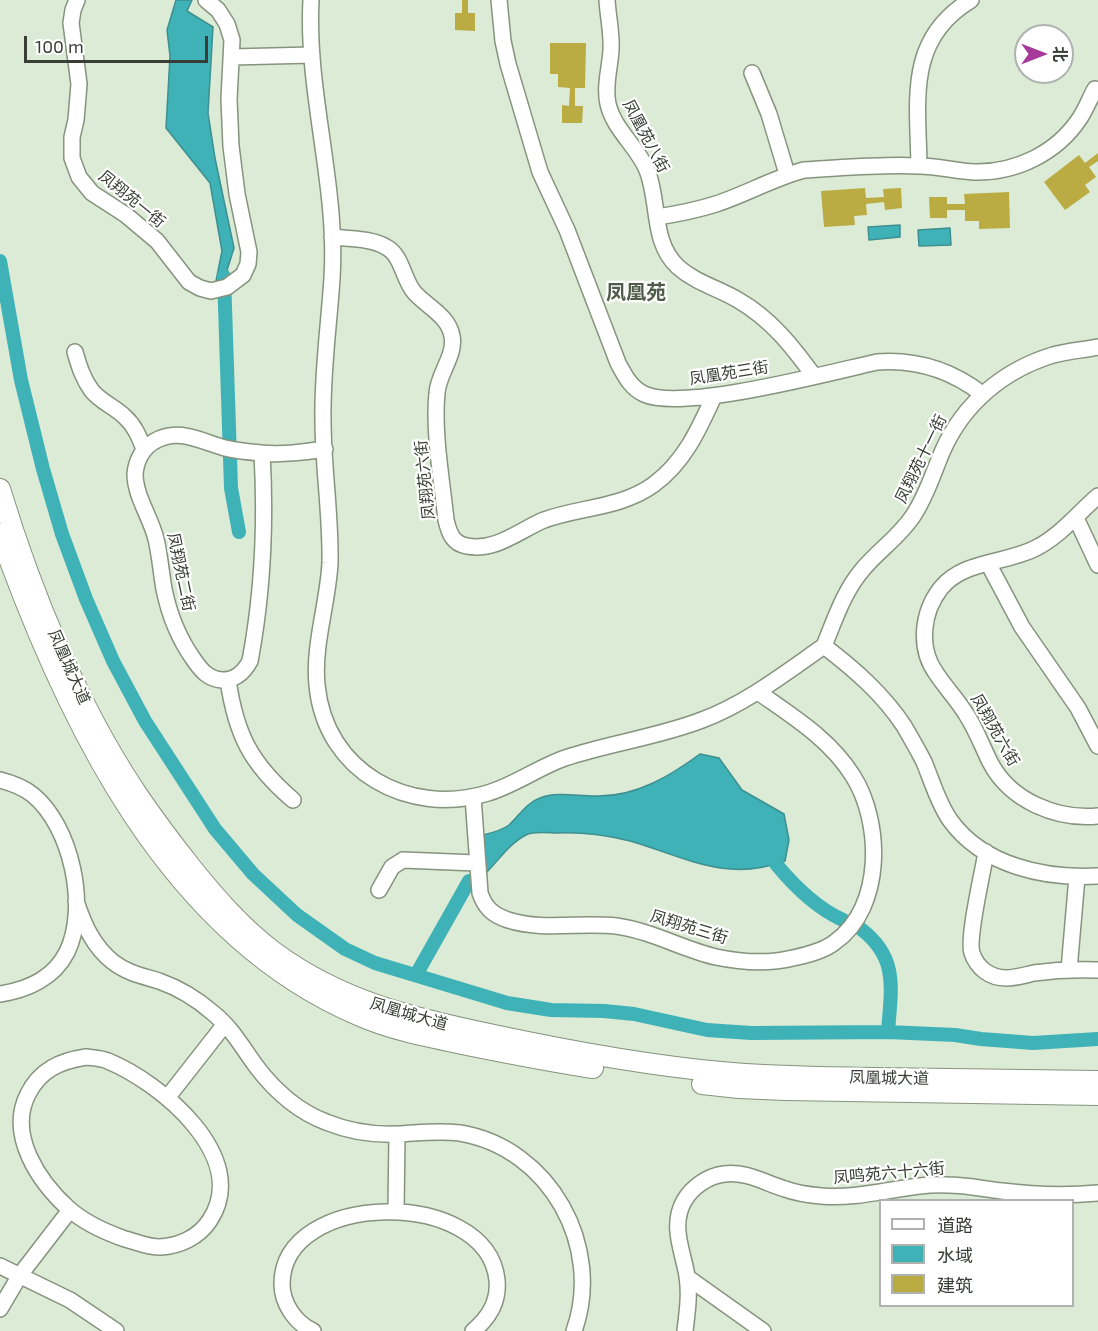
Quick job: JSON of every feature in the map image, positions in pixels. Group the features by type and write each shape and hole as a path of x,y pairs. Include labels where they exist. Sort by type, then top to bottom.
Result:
{"main road":[{"name":"凤凰城大道","path":"0,489 36,592 61,650 86,705 136,792 166,836 228,911 276,954 325,984 359,1000 426,1020 593,1055 692,1069 756,1075 1098,1081"},
{"name":"凤凰城大道","path":"0,534 27,606 64,693 99,760 133,814 163,856 230,933 262,960 324,1000 360,1016 433,1038 558,1063 686,1082 762,1089 1098,1095"}],"street":[{"name":"凤翔苑一街","path":"77,0 71,23 79,84 72,137 72,158 79,177 92,194 126,215 156,241 189,282 211,291 225,288 243,275 248,264 249,252 237,194 231,146 229,99 232,40 227,24 218,10 206,0"},
{"path":"311,0 312,55 332,237 332,275 324,382 330,566 317,660 316,684 321,708 330,731 343,752 359,769 379,783 401,793 424,799 449,800 491,793 563,758 675,729 724,711 758,692 824,646 851,667 879,694 903,726 950,820 966,838 986,852 1030,871 1077,877 1098,876"},
{"name":"凤凰苑三街","path":"499,0 503,41 540,172 567,230 618,363 626,379 635,389 654,397 714,396 877,362 903,361 923,364 944,371 982,394"},
{"name":"凤凰苑八街","path":"607,0 611,51 608,105 618,128 646,169 654,192 660,239 670,259 691,278 736,298 769,321 792,346 814,376"},
{"path":"919,166 919,86 924,54 938,26 949,15 971,0"},
{"path":"232,57 312,55"},
{"path":"752,74 769,114 787,174"},
{"path":"657,217 675,215 716,204 787,174 804,170 919,166 991,172 1011,168 1041,156 1055,146 1080,118 1095,89"},
{"name":"凤翔苑六街","path":"332,237 386,247 397,259 413,291 438,312 448,324 453,344 439,379 437,420 446,520 449,533 461,545 477,547 495,543 542,521 567,513 618,503 646,490 670,471 687,451 714,396"},
{"name":"凤翔苑十一街","path":"824,646 850,588 872,559 908,524 927,493 942,451 954,428 969,408 982,394 1008,374 1031,362 1056,354 1098,347"},
{"path":"75,352 81,373 93,391 124,416 137,431 144,449 166,436 179,434 230,449 262,453 325,449"},
{"name":"凤翔苑二街","path":"144,449 135,472 136,485 156,537 164,589 174,623 181,640 201,670 218,680 228,680"},
{"path":"262,453 264,546 257,627 250,661 245,670 228,680 232,708 241,735 254,760 272,782 293,800"},
{"path":"1098,496 1050,540 1012,557 988,563 1022,627 1078,708 1098,746"},
{"path":"1076,518 1098,565"},
{"name":"凤翔苑六街","path":"988,563 971,567 955,575 942,587 929,611 924,638 927,655 934,672 967,715 991,764 1018,794 1036,806 1055,813 1075,817 1098,816"},
{"name":"凤翔苑三街","path":"473,796 476,863 483,902 495,915 512,921 534,924 618,926 647,932 716,957 743,960 781,961 833,944 852,925 861,910 869,888 873,854 869,810 852,774 828,746 813,732 758,692"},
{"path":"0,780 15,784 47,809 68,850 74,875 76,901 74,927 67,952 54,969 37,983 17,992 0,994"},
{"path":"986,852 972,934 971,951 978,966 987,973 1010,978 1070,970 1098,970"},
{"path":"379,890 392,867 403,860 476,863"},
{"path":"1070,970 1077,877"},
{"path":"76,901 92,938 113,962 134,974 158,981 187,994 225,1024 268,1082 303,1111 324,1122 368,1134 429,1131 462,1134 492,1143 521,1160 545,1181 562,1205 575,1231 582,1259 583,1289 579,1318 574,1331"},
{"path":"167,1098 225,1024"},
{"path":"86,1057 106,1060 139,1078 167,1098 192,1123 212,1152 220,1170 221,1191 216,1210 205,1227 190,1240 171,1246 151,1247 110,1234 70,1210 50,1190 23,1142 20,1122 24,1101 33,1083 48,1069 66,1060 86,1057"},
{"path":"396,1211 397,1134"},
{"name":"凤鸣苑六十六街","path":"687,1277 677,1234 678,1217 684,1202 694,1188 707,1179 723,1174 740,1173 787,1190 820,1196 902,1195 947,1185 1024,1194 1098,1193"},
{"path":"0,1309 20,1275 70,1210"},
{"path":"313,1331 296,1318 287,1305 282,1290 282,1274 287,1259 308,1235 328,1224 350,1216 396,1211 428,1216 459,1228 475,1237 488,1251 496,1268 498,1287 494,1305 484,1322 473,1331"},
{"path":"0,1266 70,1300 116,1331"},
{"path":"685,1331 688,1304 687,1277"},
{"path":"687,1277 763,1331"}],"water":[{"path":"176,0 192,0 187,11 213,27 208,113 234,248 224,280 215,286 222,251 210,183 166,128 170,56 167,30"},
{"path":"900,225 900,237 869,240 868,227"},
{"path":"950,228 951,245 919,246 918,230"},
{"path":"700,754 719,758 742,790 784,814 789,840 785,861 763,867 724,869 612,837 537,833 526,835 515,843 486,873 483,835 506,827 535,800 554,795 599,796 627,793 665,777"}],"building":[{"path":"462,0 468,0 468,13 475,13 475,31 455,30 455,13 462,13"},
{"path":"550,43 586,43 585,88 575,88 575,106 583,106 582,123 562,123 562,105 569,106 570,88 558,87 558,74 550,74"},
{"path":"1098,153 1098,161 1089,167 1096,177 1085,185 1090,192 1065,210 1044,182 1079,155 1085,163"},
{"path":"865,188 866,198 884,197 883,189 901,188 902,208 885,210 884,202 866,204 867,215 854,216 855,225 824,227 821,191"},
{"path":"1009,192 1010,228 979,229 979,221 965,221 965,210 947,210 947,218 930,218 929,197 947,197 947,204 965,204 964,194"}],"waterway":[{"path":"0,261 21,380 43,469 62,534 86,599 113,661 145,721 215,829 253,874 297,915 345,949 375,963 507,1003 551,1010 634,1014 707,1030 751,1033 888,1032 955,1035 1033,1043 1098,1039"},
{"path":"224,276 231,488 239,532"},
{"path":"776,864 807,896 843,920"},
{"path":"416,975 469,881"},
{"path":"861,929 882,951 887,963 891,988 888,1032"}],"district":[{"name":"凤凰苑","path":"636,292"}]}
